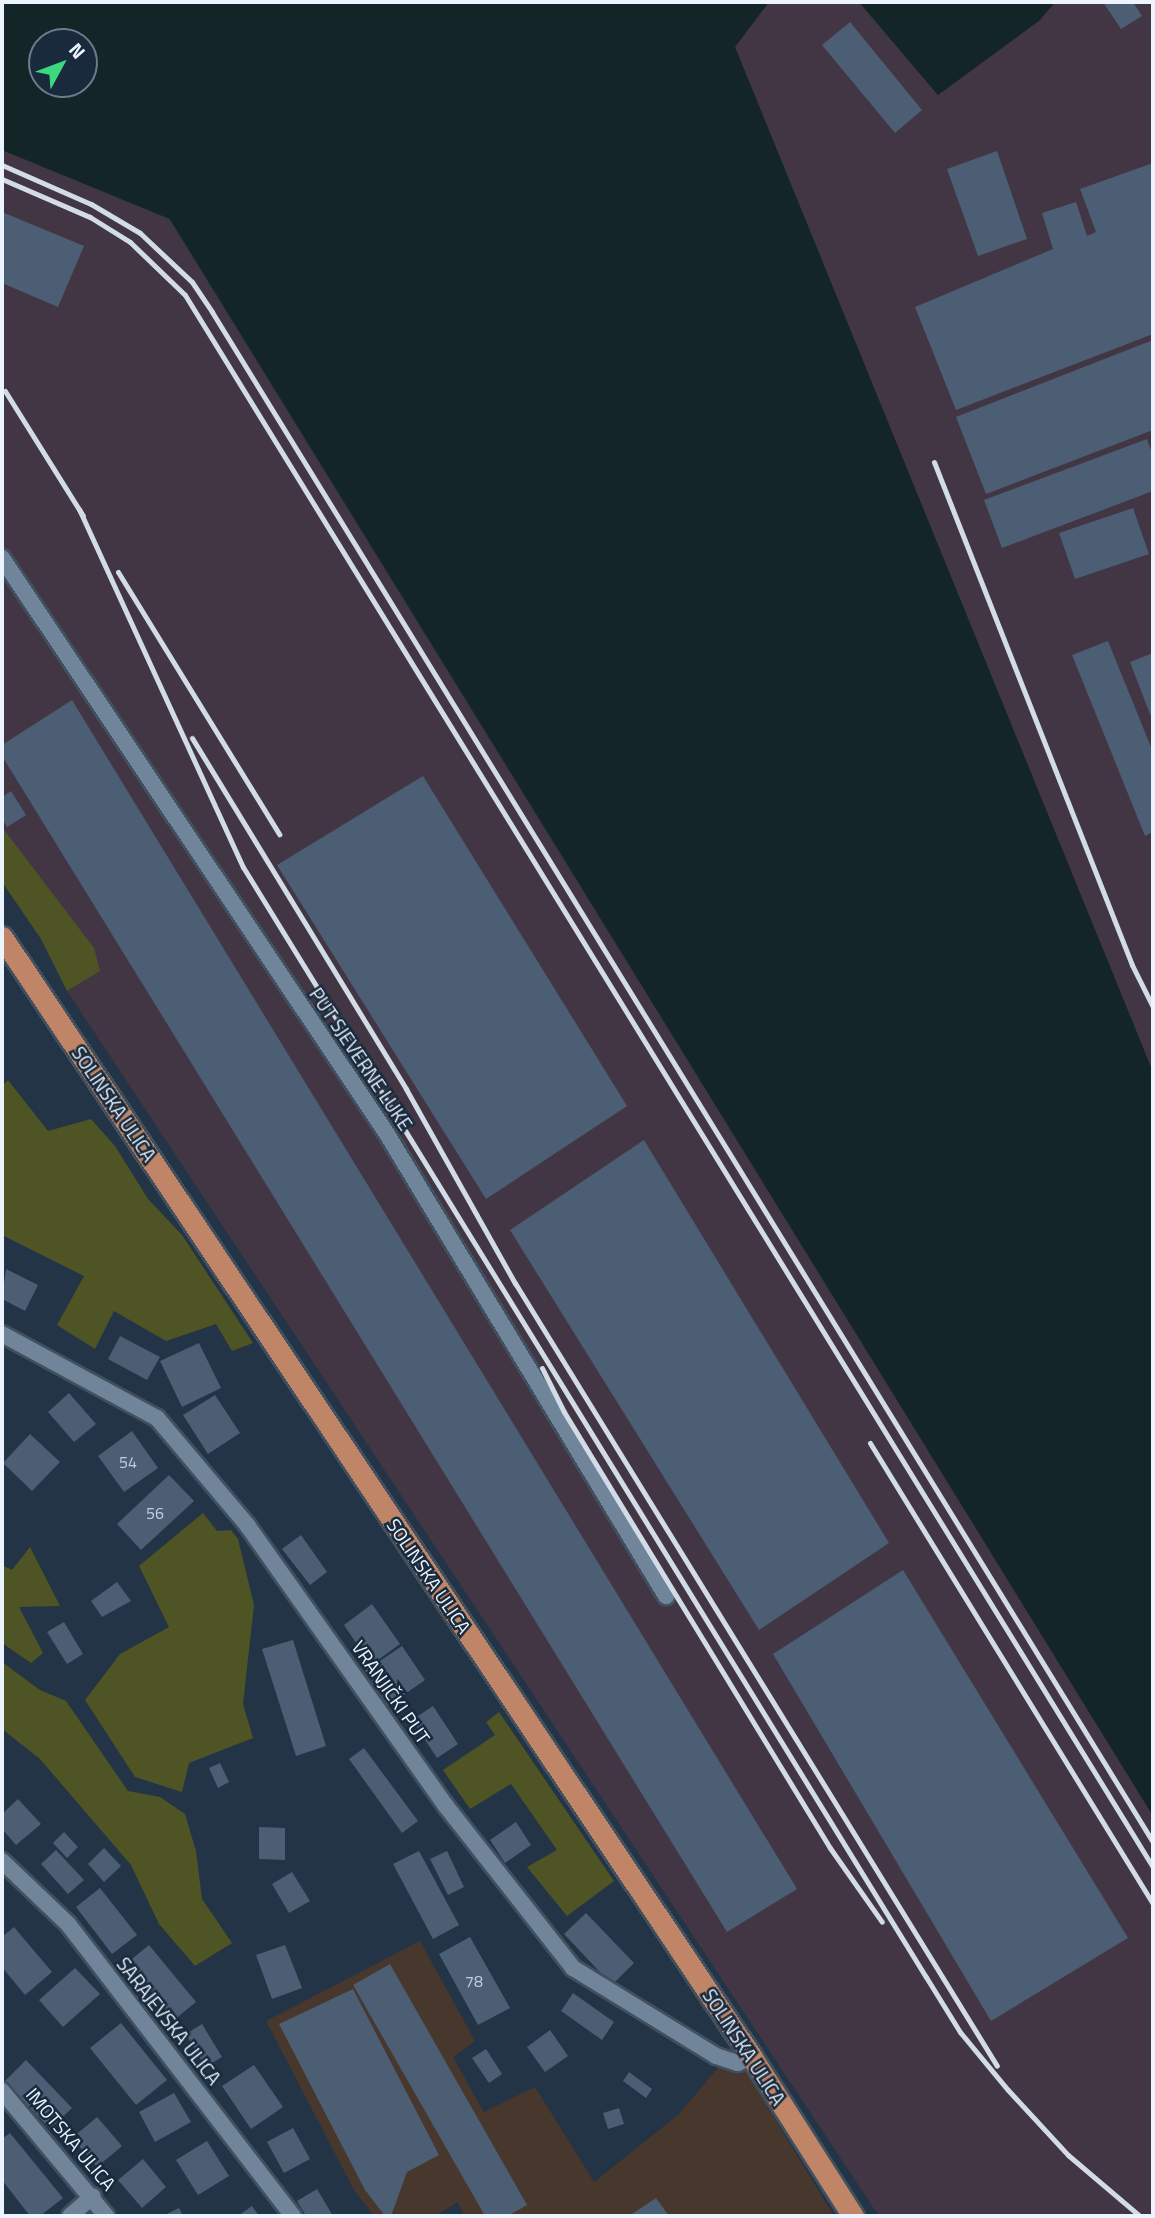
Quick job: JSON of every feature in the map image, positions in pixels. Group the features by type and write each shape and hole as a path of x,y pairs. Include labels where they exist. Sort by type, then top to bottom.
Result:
{"main road":[{"name":"SOLINSKA ULICA","path":"2,937 751,2056 853,2216"}],"street":[{"name":"PUT SJEVERNE LUKE","path":"2,558 387,1134 666,1596"},
{"name":"VRANJIČKI PUT","path":"2,1334 157,1418 247,1525 446,1806 573,1968 716,2056 738,2063 751,2056"},
{"name":"SARAJEVSKA ULICA","path":"2,1861 68,1924 293,2216"},
{"name":"IMOTSKA ULICA","path":"2,2091 93,2196 106,2216"},
{"path":"70,2216 93,2196"}],"shaded area":[{"path":"2,2 769,2 735,47 1153,1072 1153,1816 170,219 2,150"},
{"path":"769,2 859,2 938,95 1040,20 1055,2 1153,2 1153,1072 735,47"},
{"path":"859,2 1055,2 1040,20 938,95"},
{"path":"2,150 169,219 1153,1816 1153,2216 879,2216 67,991 99,971 2,827"},
{"path":"420,1941 475,2041 453,2057 484,2112 535,2087 594,2182 679,2114 733,2050 834,2216 464,2216 458,2202 435,2216 374,2216 354,2190 266,2021"}],"green space":[{"path":"2,827 94,948 100,971 67,991 41,939 2,882"},
{"path":"8,1080 48,1131 91,1119 115,1146 148,1199 182,1235 253,1343 232,1351 216,1324 166,1341 114,1311 95,1349 57,1325 84,1276 2,1235 2,1086"},
{"path":"203,1513 217,1531 231,1530 238,1539 254,1605 243,1704 253,1738 189,1763 182,1792 135,1777 85,1700 120,1654 169,1627 139,1566"},
{"path":"30,1547 60,1606 19,1607 43,1653 31,1663 2,1643 2,1565 12,1570"},
{"path":"2,1662 40,1690 66,1701 128,1791 160,1797 185,1814 196,1851 202,1899 232,1943 195,1966 159,1924 131,1865 40,1759 2,1729"},
{"path":"499,1712 614,1881 567,1916 527,1867 557,1850 511,1784 470,1809 443,1770 495,1735 486,1722"}],"building":[{"path":"1103,2 1133,2 1142,16 1121,29"},
{"path":"850,22 922,110 895,133 822,45"},
{"path":"997,151 1027,239 978,256 947,169"},
{"path":"1153,163 1153,334 956,410 915,307 1053,249 1042,213 1076,202 1087,236 1096,232 1080,189"},
{"path":"2,212 84,246 58,307 2,283"},
{"path":"1153,340 1153,430 986,494 956,417"},
{"path":"1147,439 1153,456 1153,491 1002,548 984,500"},
{"path":"1133,508 1149,554 1075,579 1059,533"},
{"path":"1108,641 1153,752 1153,832 1145,836 1072,655"},
{"path":"1153,653 1153,722 1130,662"},
{"path":"72,700 797,1889 727,1932 2,756 2,745"},
{"path":"423,776 627,1106 486,1199 277,865"},
{"path":"11,791 26,815 7,827 2,818 2,797"},
{"path":"644,1140 889,1543 759,1630 510,1230"},
{"path":"6,1269 38,1285 25,1311 2,1299"},
{"path":"120,1336 160,1357 147,1380 108,1359"},
{"path":"199,1343 221,1388 182,1407 160,1361"},
{"path":"69,1393 96,1424 74,1442 48,1412"},
{"path":"215,1395 240,1433 208,1454 183,1415"},
{"path":"132,1431 158,1468 124,1492 98,1456"},
{"path":"30,1434 60,1462 32,1491 3,1463"},
{"path":"169,1475 194,1501 141,1550 117,1524"},
{"path":"301,1535 327,1572 310,1585 282,1549"},
{"path":"903,1570 1128,1938 991,2021 773,1654"},
{"path":"117,1582 131,1601 102,1617 91,1601"},
{"path":"372,1604 400,1644 371,1665 344,1625"},
{"path":"64,1622 83,1654 67,1664 47,1632"},
{"path":"293,1640 326,1746 296,1756 262,1649"},
{"path":"402,1646 425,1680 388,1706 365,1671"},
{"path":"433,1706 458,1744 437,1758 412,1720"},
{"path":"364,1748 418,1821 402,1833 349,1759"},
{"path":"220,1763 229,1782 218,1788 209,1768"},
{"path":"18,1799 41,1824 16,1845 2,1829 2,1814"},
{"path":"516,1822 531,1845 505,1863 490,1840"},
{"path":"259,1827 285,1828 285,1860 259,1859"},
{"path":"64,1832 78,1847 67,1858 53,1843"},
{"path":"104,1848 121,1866 104,1882 88,1864"},
{"path":"56,1850 84,1880 68,1894 41,1864"},
{"path":"419,1851 459,1925 433,1939 393,1864"},
{"path":"447,1851 464,1887 448,1895 430,1859"},
{"path":"292,1872 310,1901 289,1913 272,1884"},
{"path":"100,1888 137,1935 112,1954 76,1907"},
{"path":"586,1913 634,1963 612,1985 564,1934"},
{"path":"14,1927 52,1972 25,1995 2,1967 2,1937"},
{"path":"470,1937 510,2008 478,2025 439,1954"},
{"path":"149,1945 196,2002 174,2020 127,1963"},
{"path":"285,1945 302,1988 272,1999 256,1955"},
{"path":"390,1964 527,2205 508,2216 485,2216 353,1985"},
{"path":"75,1968 100,1994 63,2027 39,2000"},
{"path":"353,1989 439,2155 407,2172 391,2216 385,2216 365,2190 279,2024"},
{"path":"573,1993 614,2022 602,2040 561,2011"},
{"path":"121,2023 167,2080 136,2105 90,2048"},
{"path":"202,2024 222,2057 205,2067 186,2034"},
{"path":"550,2030 568,2056 545,2072 527,2047"},
{"path":"486,2049 502,2074 489,2083 472,2058"},
{"path":"26,2060 72,2108 50,2129 5,2081"},
{"path":"254,2065 283,2107 251,2129 222,2086"},
{"path":"629,2072 652,2089 646,2098 623,2081"},
{"path":"174,2093 191,2122 155,2142 139,2112"},
{"path":"619,2108 624,2124 608,2129 603,2113"},
{"path":"97,2117 122,2146 97,2167 72,2138"},
{"path":"293,2128 310,2159 284,2173 267,2142"},
{"path":"10,2133 63,2198 40,2216 30,2216 2,2180 2,2139"},
{"path":"207,2141 229,2176 198,2195 176,2160"},
{"path":"143,2159 166,2187 142,2208 118,2180"},
{"path":"317,2189 333,2216 306,2216 297,2201"},
{"path":"656,2198 669,2216 629,2216"},
{"path":"252,2206 259,2216 238,2216"},
{"path":"179,2208 183,2216 163,2216"}],"railway":[{"path":"2,165 91,204 140,233 192,282 1153,1842"},
{"path":"2,179 90,217 130,242 185,295 1153,1867"},
{"path":"5,391 83,516"},
{"path":"934,462 1132,965 1153,1007"},
{"path":"79,509 243,867 960,2032 1008,2090 1068,2155 1140,2216"},
{"path":"118,572 279,834"},
{"path":"192,738 406,1089 515,1283 997,2066"},
{"path":"542,1368 564,1412 830,1848 882,1922"},
{"path":"870,1443 1153,1904"}]}
